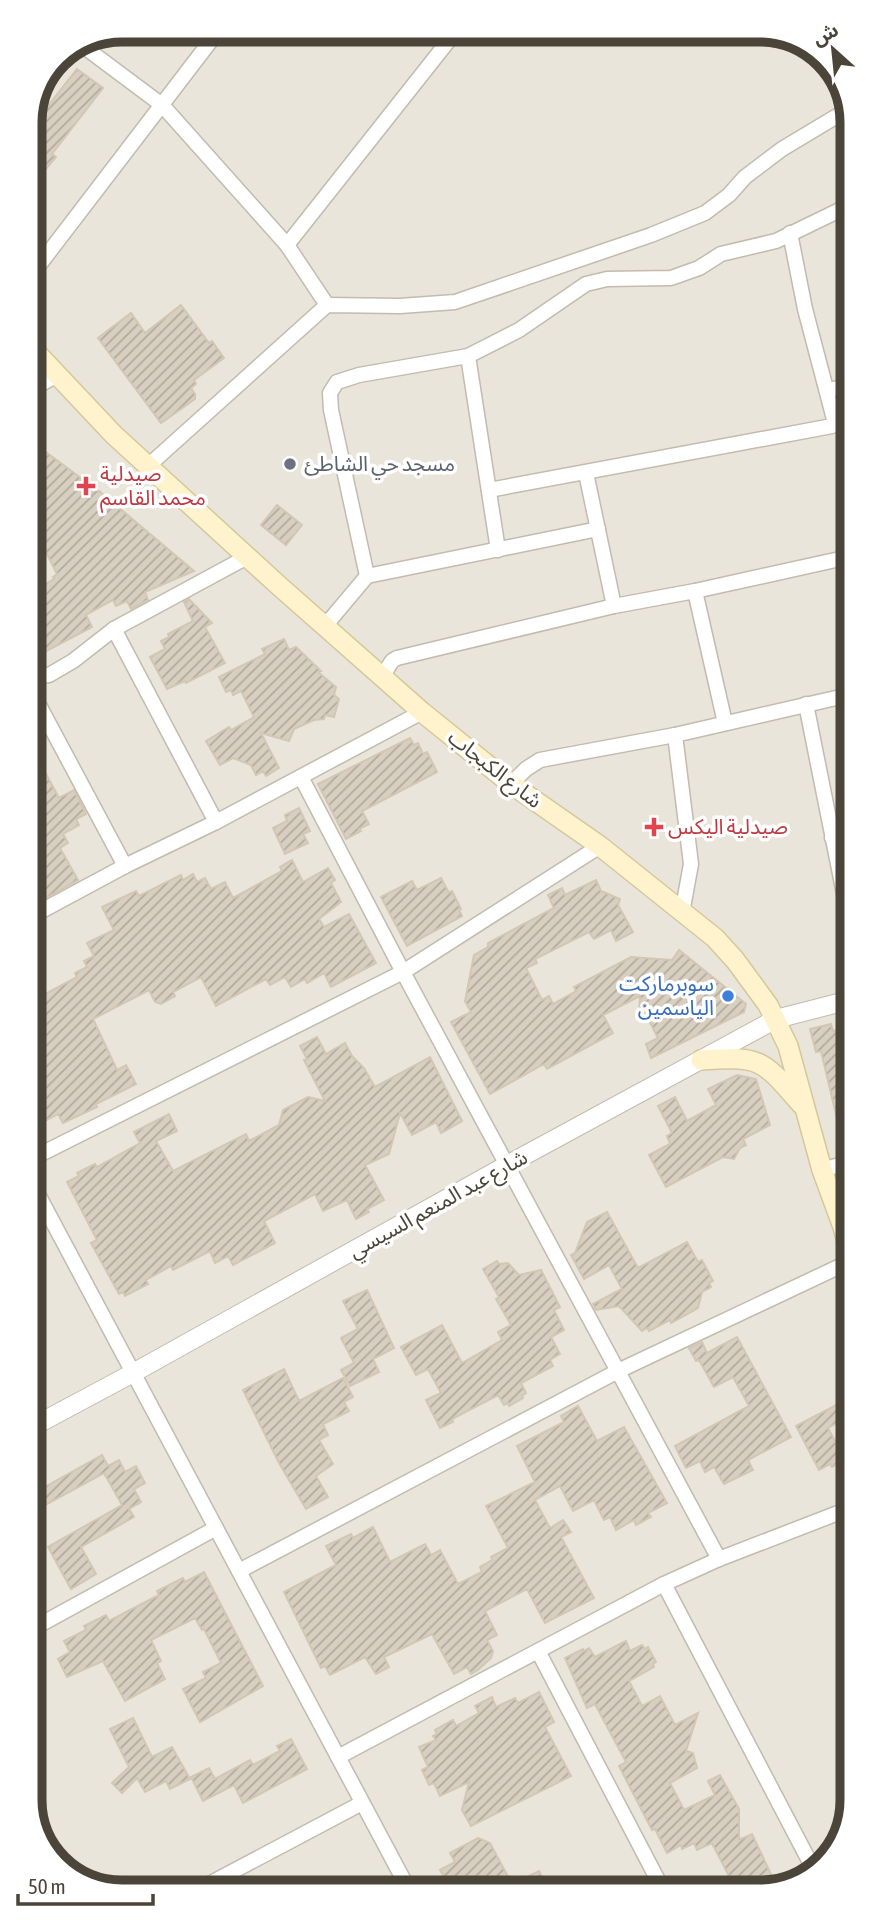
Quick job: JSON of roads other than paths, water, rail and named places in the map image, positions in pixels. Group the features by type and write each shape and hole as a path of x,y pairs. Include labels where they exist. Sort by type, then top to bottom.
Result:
{"main road":[{"name":"شارع الكبجاب","path":"42,358 114,435 422,712 511,784 600,846 715,938 751,979 788,1046 822,1170 840,1219"},
{"path":"701,1060 741,1057 763,1064 805,1109"}],"street":[{"path":"42,261 210,42"},
{"path":"287,245 448,42"},
{"path":"88,50 162,105 287,245 327,305"},
{"path":"148,466 327,305 400,306 455,302 651,235 705,214 729,195 745,177 782,149 839,115"},
{"path":"367,576 331,410 330,393 337,382 359,375 468,356 519,330 586,284 607,279 671,278 699,268 721,254 776,241 840,210"},
{"path":"489,490 832,426 835,420 805,309 790,233"},
{"path":"468,356 498,550"},
{"path":"42,384 57,375"},
{"path":"828,390 840,388"},
{"path":"586,473 614,606"},
{"path":"325,626 367,576 598,529"},
{"path":"42,676 49,675 73,661 114,629 247,557"},
{"path":"382,677 397,658 614,606 840,559"},
{"path":"695,591 725,723"},
{"path":"114,629 216,822"},
{"path":"511,784 526,769 540,761 675,735 840,697"},
{"path":"806,704 840,876"},
{"path":"42,711 125,866"},
{"path":"42,911 422,712"},
{"path":"675,735 691,864 682,913"},
{"path":"301,777 719,1559"},
{"path":"832,838 840,836"},
{"path":"42,1153 403,972 600,846"},
{"name":"شارع عبد المنعم السيسي","path":"42,1422 776,1020 840,1003"},
{"path":"822,1170 840,1165"},
{"path":"42,1202 338,1757 399,1880"},
{"path":"239,1571 618,1371 840,1264"},
{"path":"338,1757 664,1584 719,1559 840,1512"},
{"path":"42,1624 216,1528"},
{"path":"664,1584 810,1863"},
{"path":"538,1651 658,1880"},
{"path":"217,1880 362,1803"}],"place":[{"name":"مسجد حي الشاطئ","path":"290,464"},
{"name":"صيدلية محمد القاسم","path":"86,486"},
{"name":"صيدلية اليكس","path":"654,827"},
{"name":"سوبرماركت الياسمين","path":"728,996"}]}
